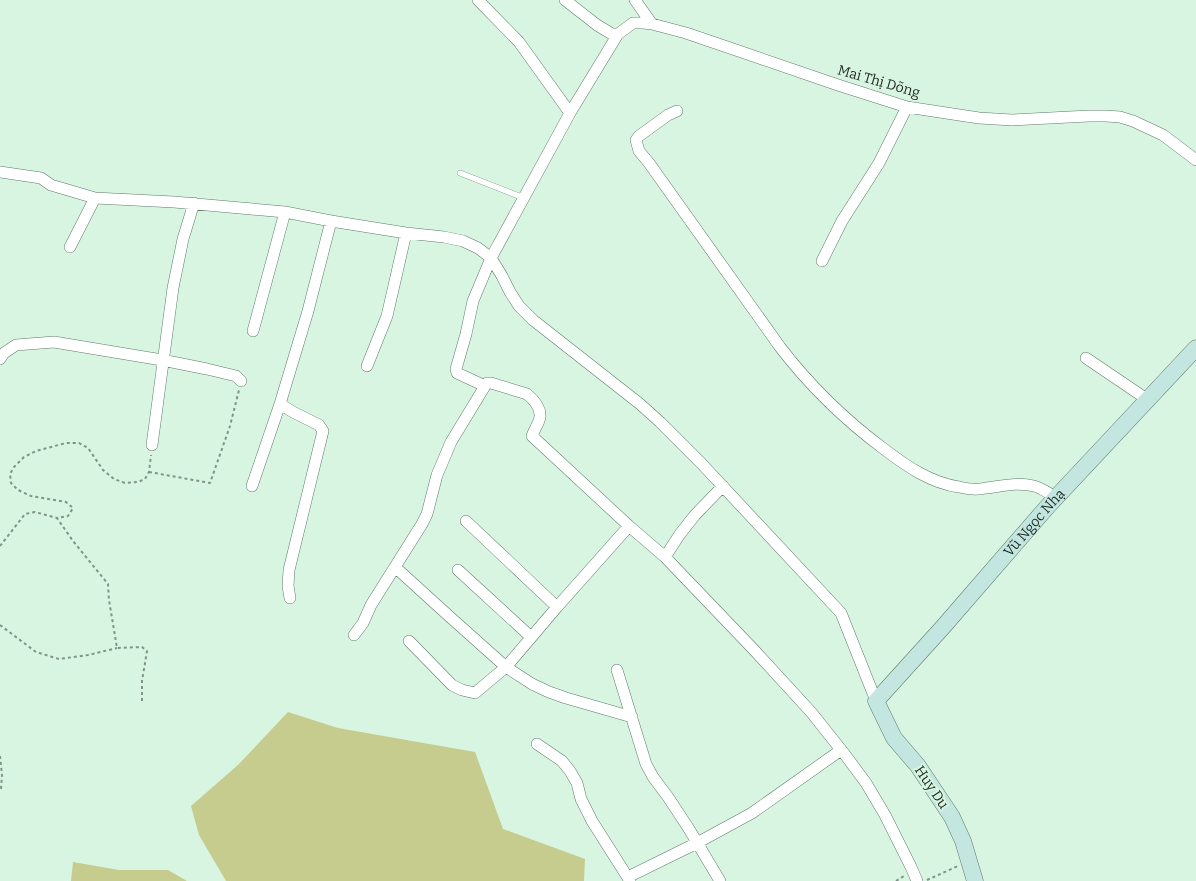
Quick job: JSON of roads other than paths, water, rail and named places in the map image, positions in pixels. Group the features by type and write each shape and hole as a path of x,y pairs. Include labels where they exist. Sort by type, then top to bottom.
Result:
{"street":[{"path":"478,0 519,42 570,113"},
{"path":"565,0 612,34 618,34"},
{"path":"635,0 652,24"},
{"name":"Mai Thị Dõng","path":"618,34 633,23 652,24 686,33 838,85 908,107 979,118 1012,120 1089,116 1120,117 1133,121 1163,135 1196,160"},
{"path":"485,386 458,373 456,369 466,334 473,301 491,258 570,113 618,34"},
{"path":"822,261 842,221 879,164 908,107"},
{"path":"677,111 668,115 638,136 636,140 639,150 780,347 830,403 854,425 900,462 932,480 958,487 985,489 1008,484 1021,484 1036,487 1056,497"},
{"path":"0,172 41,178 51,185 95,198 194,203 285,212 406,233 444,237 463,241 478,248 491,258 519,306 545,329 640,404 677,439 841,613 876,701"},
{"path":"70,247 95,198"},
{"path":"152,445 162,360 173,288 183,239 194,203"},
{"path":"253,330 285,212"},
{"path":"252,486 280,404 308,311 331,221"},
{"path":"367,366 387,316 406,233"},
{"path":"0,359 4,353 16,345 54,342 162,360 228,374 236,376 241,382"},
{"name":"Vũ Ngọc Nhạ","path":"876,701 943,627 1056,497 1196,348"},
{"path":"1086,358 1148,400"},
{"path":"354,635 363,623 371,605 422,524 427,514 437,475 451,442 487,383 527,394 538,407 540,418 532,436 629,526 665,557 801,701 841,750 866,783 885,815 917,881"},
{"path":"280,404 319,425 323,431 289,570 288,586 290,598"},
{"path":"665,557 695,515 722,486"},
{"path":"466,521 557,607"},
{"path":"409,641 452,685 462,690 475,693 506,667 629,526"},
{"path":"395,567 506,667 532,684 549,692 632,717"},
{"path":"458,570 531,638"},
{"path":"618,670 646,764 720,881"},
{"name":"Huy Du","path":"876,701 894,738 918,766 952,817 963,841 974,881"},
{"path":"537,744 562,761 570,771 577,783 581,799 592,821 629,879 752,813 841,750"}],"lane":[{"path":"460,173 524,198"}]}
